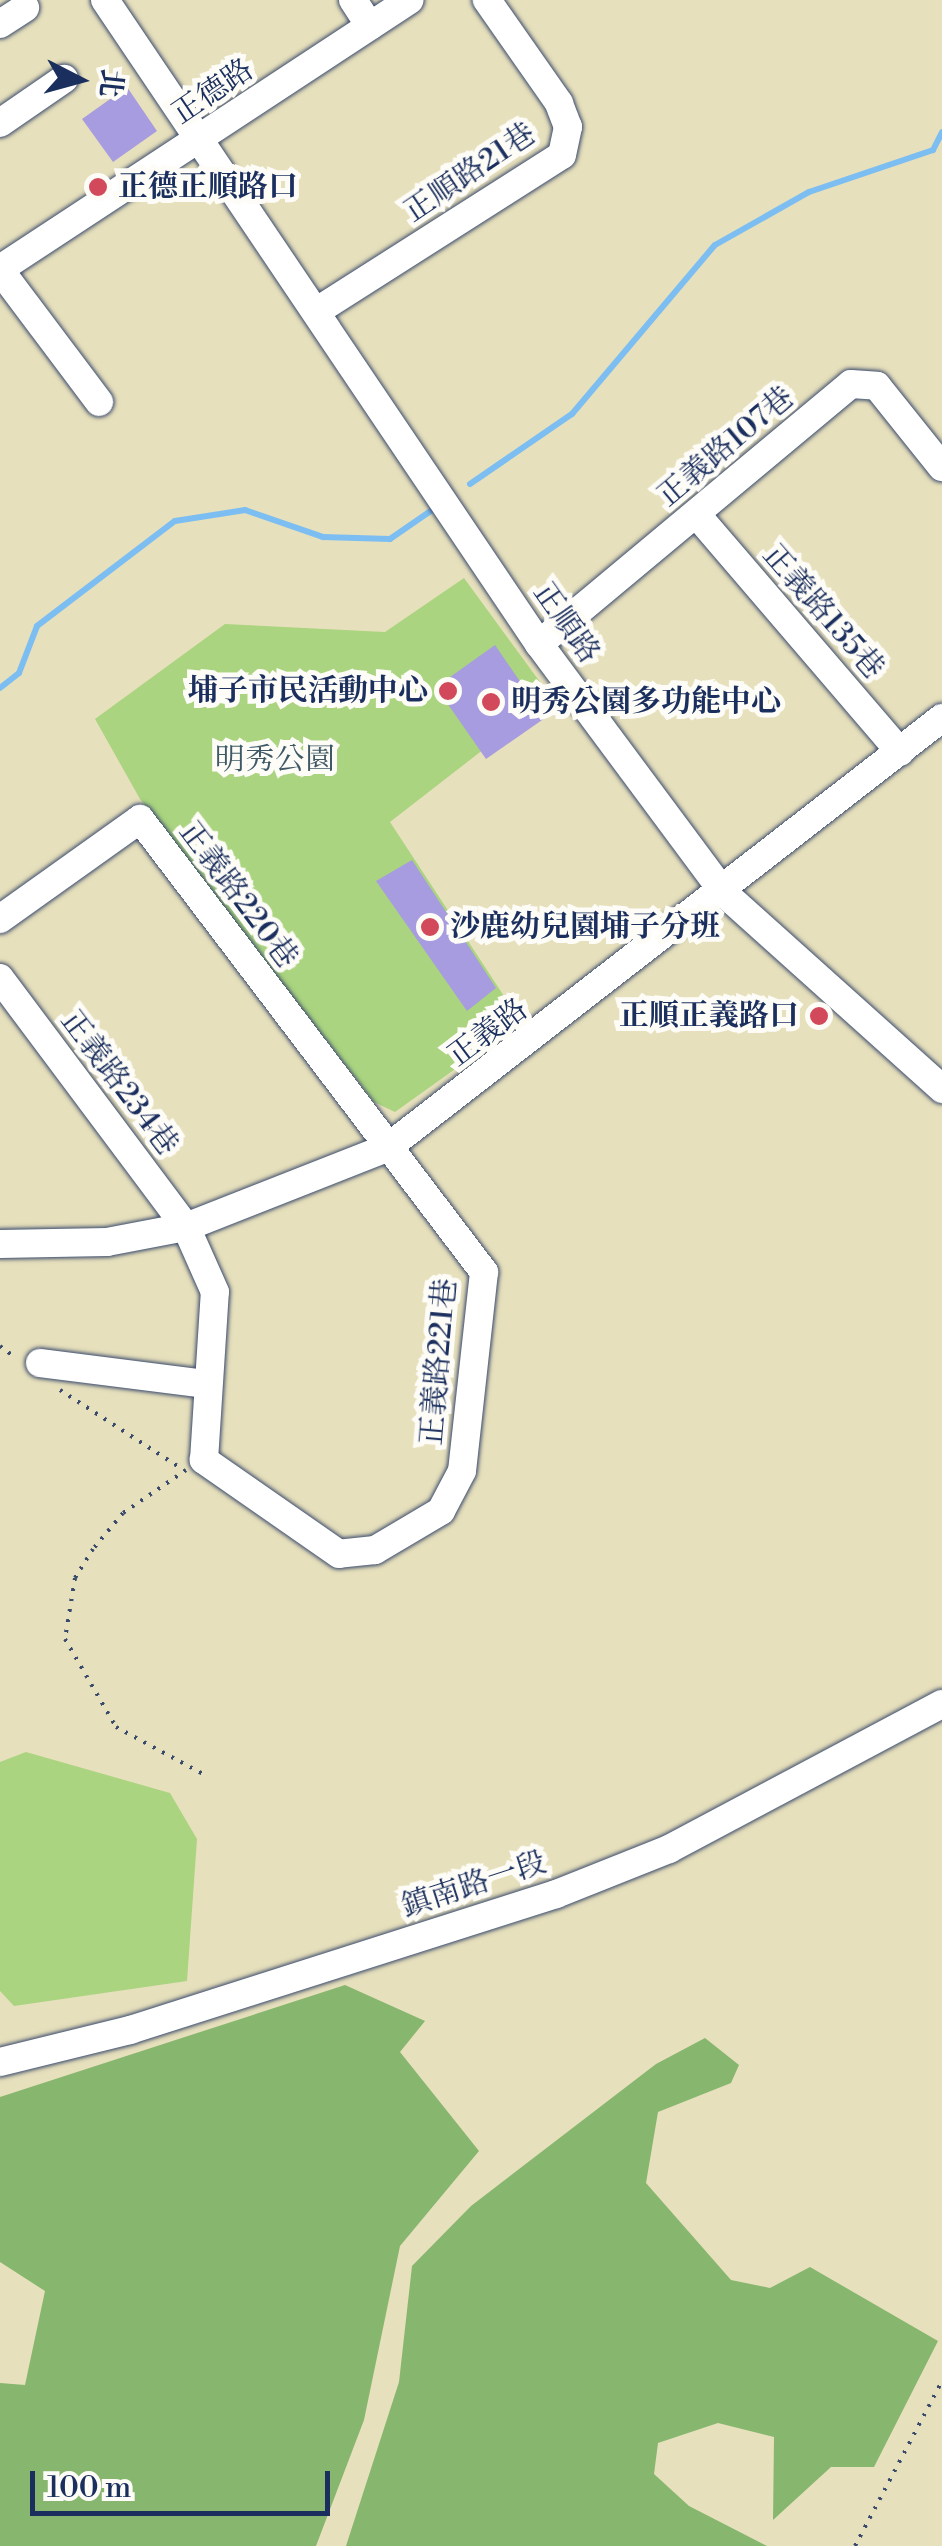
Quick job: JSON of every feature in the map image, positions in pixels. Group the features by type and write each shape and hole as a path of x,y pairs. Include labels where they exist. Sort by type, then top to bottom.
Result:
{"street":[{"name":"正順路","path":"106,0 539,644 725,894 942,1089"},
{"path":"354,0 370,26"},
{"name":"正德路","path":"0,270 409,0"},
{"name":"正順路21巷","path":"317,311 562,155 568,127 559,103 487,0"},
{"path":"0,24 25,8"},
{"path":"0,122 64,79"},
{"path":"0,270 99,402"},
{"name":"正義路107巷","path":"539,644 867,379 942,467"},
{"name":"正義路135巷","path":"696,515 900,752"},
{"name":"正義路","path":"0,1244 107,1242 186,1227 387,1148 725,894 942,718"},
{"name":"正義路220巷","path":"0,920 140,819 387,1148"},
{"name":"正義路234巷","path":"0,978 186,1227"},
{"name":"正義路221巷","path":"195,1465 340,1554 375,1550 442,1511 462,1471 484,1272 387,1148"},
{"path":"186,1227 215,1292 195,1465"},
{"path":"37,1370 207,1384"},
{"name":"鎮南路一段","path":"0,2062 130,2030 556,1894 670,1848 942,1704"}],"path":[{"path":"0,1346 195,1465 123,1513 93,1549 76,1578 65,1638 116,1727 203,1774"},
{"path":"855,2546 942,2381"}],"green space":[{"name":"明秀公園","path":"464,578 551,697 390,822 521,1022 395,1112 374,1102 140,799 95,719 225,624 385,632"},
{"path":"26,1752 170,1793 197,1839 187,1981 14,2006 0,1991 0,1762"},
{"path":"345,1985 425,2021 400,2052 479,2151 400,2246 364,2420 316,2546 0,2546 0,2383 25,2385 45,2291 0,2262 0,2097"},
{"path":"705,2038 739,2065 731,2083 658,2112 646,2183 731,2280 770,2288 810,2267 938,2341 874,2467 831,2467 773,2520 774,2437 718,2423 658,2443 654,2474 689,2506 767,2546 346,2546 399,2382 412,2266 471,2206 656,2064"}],"building":[{"path":"127,87 157,131 113,162 82,119"},
{"name":"明秀公園多功能中心","path":"495,645 545,718 486,759 436,687"},
{"name":"沙鹿幼兒園埔子分班","path":"412,860 496,988 467,1011 376,881"}],"waterway":[{"path":"470,484 572,414 715,245 809,192 933,150 942,132"},
{"path":"0,688 19,673 37,626 175,521 245,510 323,537 390,539 435,508"}],"place":[{"name":"正德正順路口","path":"98,187"},
{"name":"埔子市民活動中心","path":"448,691"},
{"name":"明秀公園多功能中心","path":"491,702"},
{"name":"沙鹿幼兒園埔子分班","path":"430,927"},
{"name":"正順正義路口","path":"819,1016"}]}
